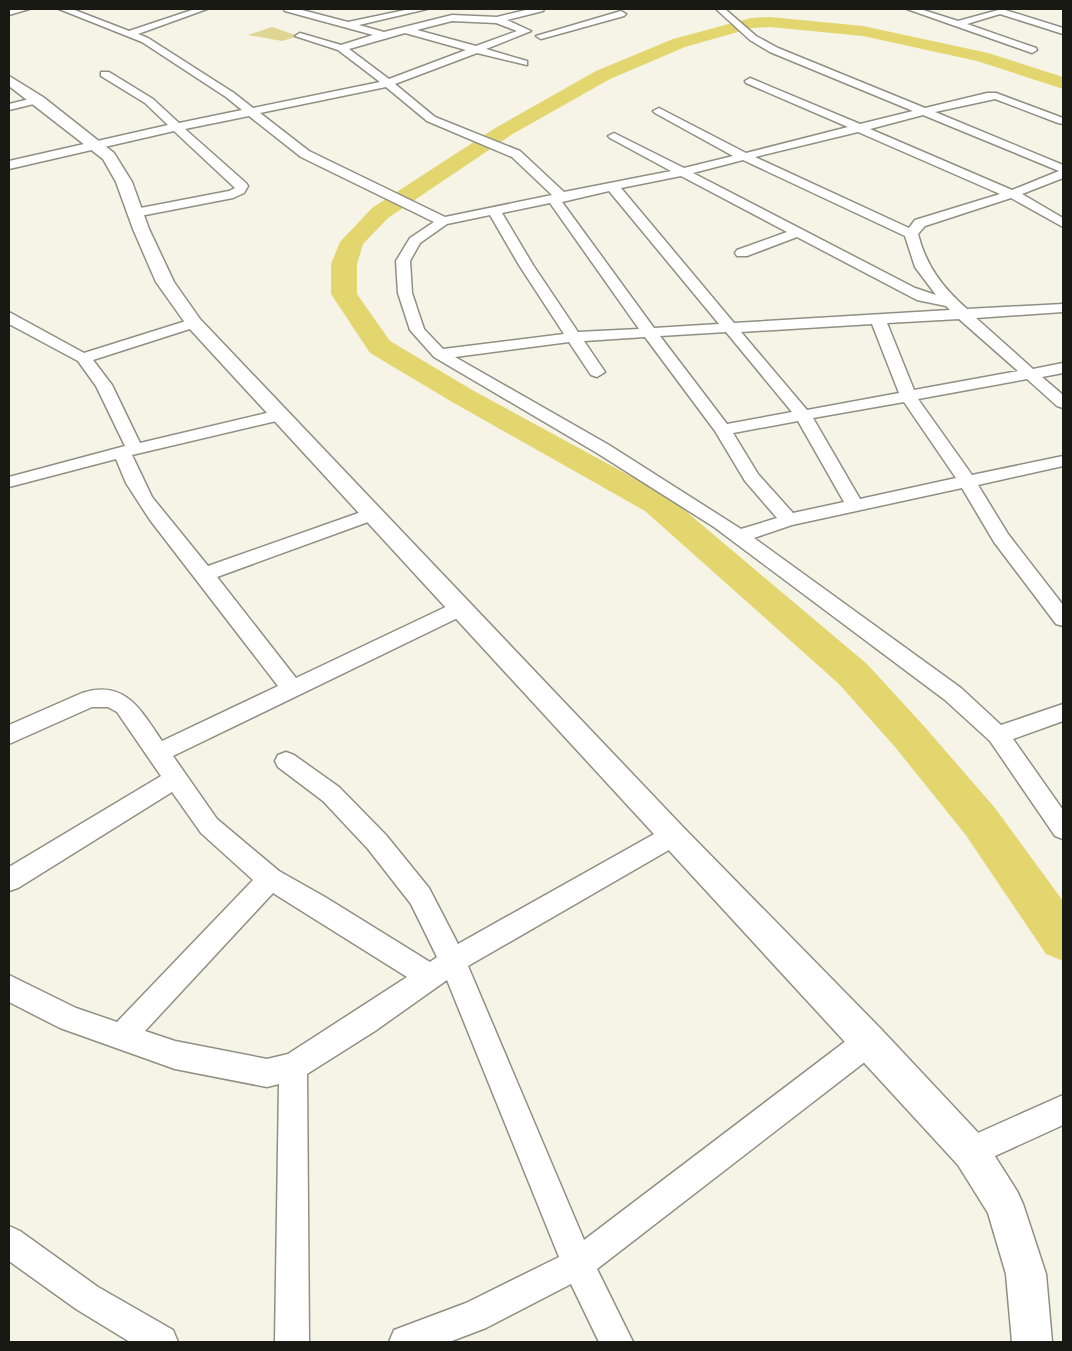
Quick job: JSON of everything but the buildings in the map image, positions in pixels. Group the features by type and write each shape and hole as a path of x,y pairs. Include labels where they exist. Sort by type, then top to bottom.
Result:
{"street":[{"path":"9,12 24,9"},
{"path":"64,9 132,33 168,53 230,95 305,154 443,221"},
{"path":"168,9 185,15"},
{"path":"132,33 203,9"},
{"path":"288,9 350,24 384,35"},
{"path":"350,24 422,9"},
{"path":"444,9 462,17"},
{"path":"496,20 540,9"},
{"path":"602,9 634,18"},
{"path":"722,9 753,38 774,50 1063,169"},
{"path":"912,9 1032,50"},
{"path":"311,14 328,10"},
{"path":"958,24 997,10 1063,31"},
{"path":"541,36 621,14"},
{"path":"341,48 441,20 462,17 496,20 562,43"},
{"path":"406,30 523,63"},
{"path":"9,165 94,144 388,83 526,31"},
{"path":"300,36 341,48 388,83 431,119 446,127 501,146 516,154 559,198 649,332 723,430 751,477 789,520"},
{"path":"106,74 149,100 217,166 242,186 240,190 135,213"},
{"path":"9,80 38,100 109,156 124,182 164,282 194,323 672,836 869,1040 971,1152 1004,1204 1026,1274 1032,1342"},
{"path":"750,81 1012,194 1063,223"},
{"path":"1062,121 992,95 682,172 495,212 443,221 415,241 403,262 405,293 417,330 439,354 603,449 739,536 953,694 998,735 1063,829"},
{"path":"9,107 38,100"},
{"path":"659,111 743,156 911,234"},
{"path":"614,136 922,297 957,309"},
{"path":"1063,174 1012,194 920,223 911,234 914,251 933,285 1028,374 1063,402"},
{"path":"613,187 803,415 854,506"},
{"path":"495,212 526,265 597,372"},
{"path":"742,252 798,232"},
{"path":"439,354 573,337 878,319 957,309 1063,308"},
{"path":"9,316 12,320 84,358 104,385 129,451 126,466 147,501 292,689"},
{"path":"878,319 909,398 967,481 1001,538 1063,619"},
{"path":"84,358 194,323"},
{"path":"723,430 909,398 1063,368"},
{"path":"9,482 279,415"},
{"path":"739,536 789,520 1063,461"},
{"path":"204,574 373,514"},
{"path":"159,753 461,608"},
{"path":"9,735 90,699 111,699 124,706 209,826 270,879 316,905 430,977"},
{"path":"998,735 1063,712"},
{"path":"286,761 331,794 377,842 420,896 453,961 578,1264 616,1342"},
{"path":"9,880 175,779"},
{"path":"9,988 70,1019 176,1055 267,1073 293,1067 366,1022 453,961 672,836"},
{"path":"122,1036 270,879"},
{"path":"406,1342 474,1316 578,1264 869,1040"},
{"path":"292,1342 293,1067"},
{"path":"971,1152 1063,1110"},
{"path":"9,1242 87,1298 162,1342"}],"shaded area":[{"path":"272,27 298,36 282,41 248,35"}],"waterway":[{"path":"1063,83 982,57 863,31 770,22 751,23 679,43 603,75 504,131 380,213 352,242 344,264 344,294 351,307 380,347 464,397 657,504 853,674 909,736 980,821 1063,939"}]}
